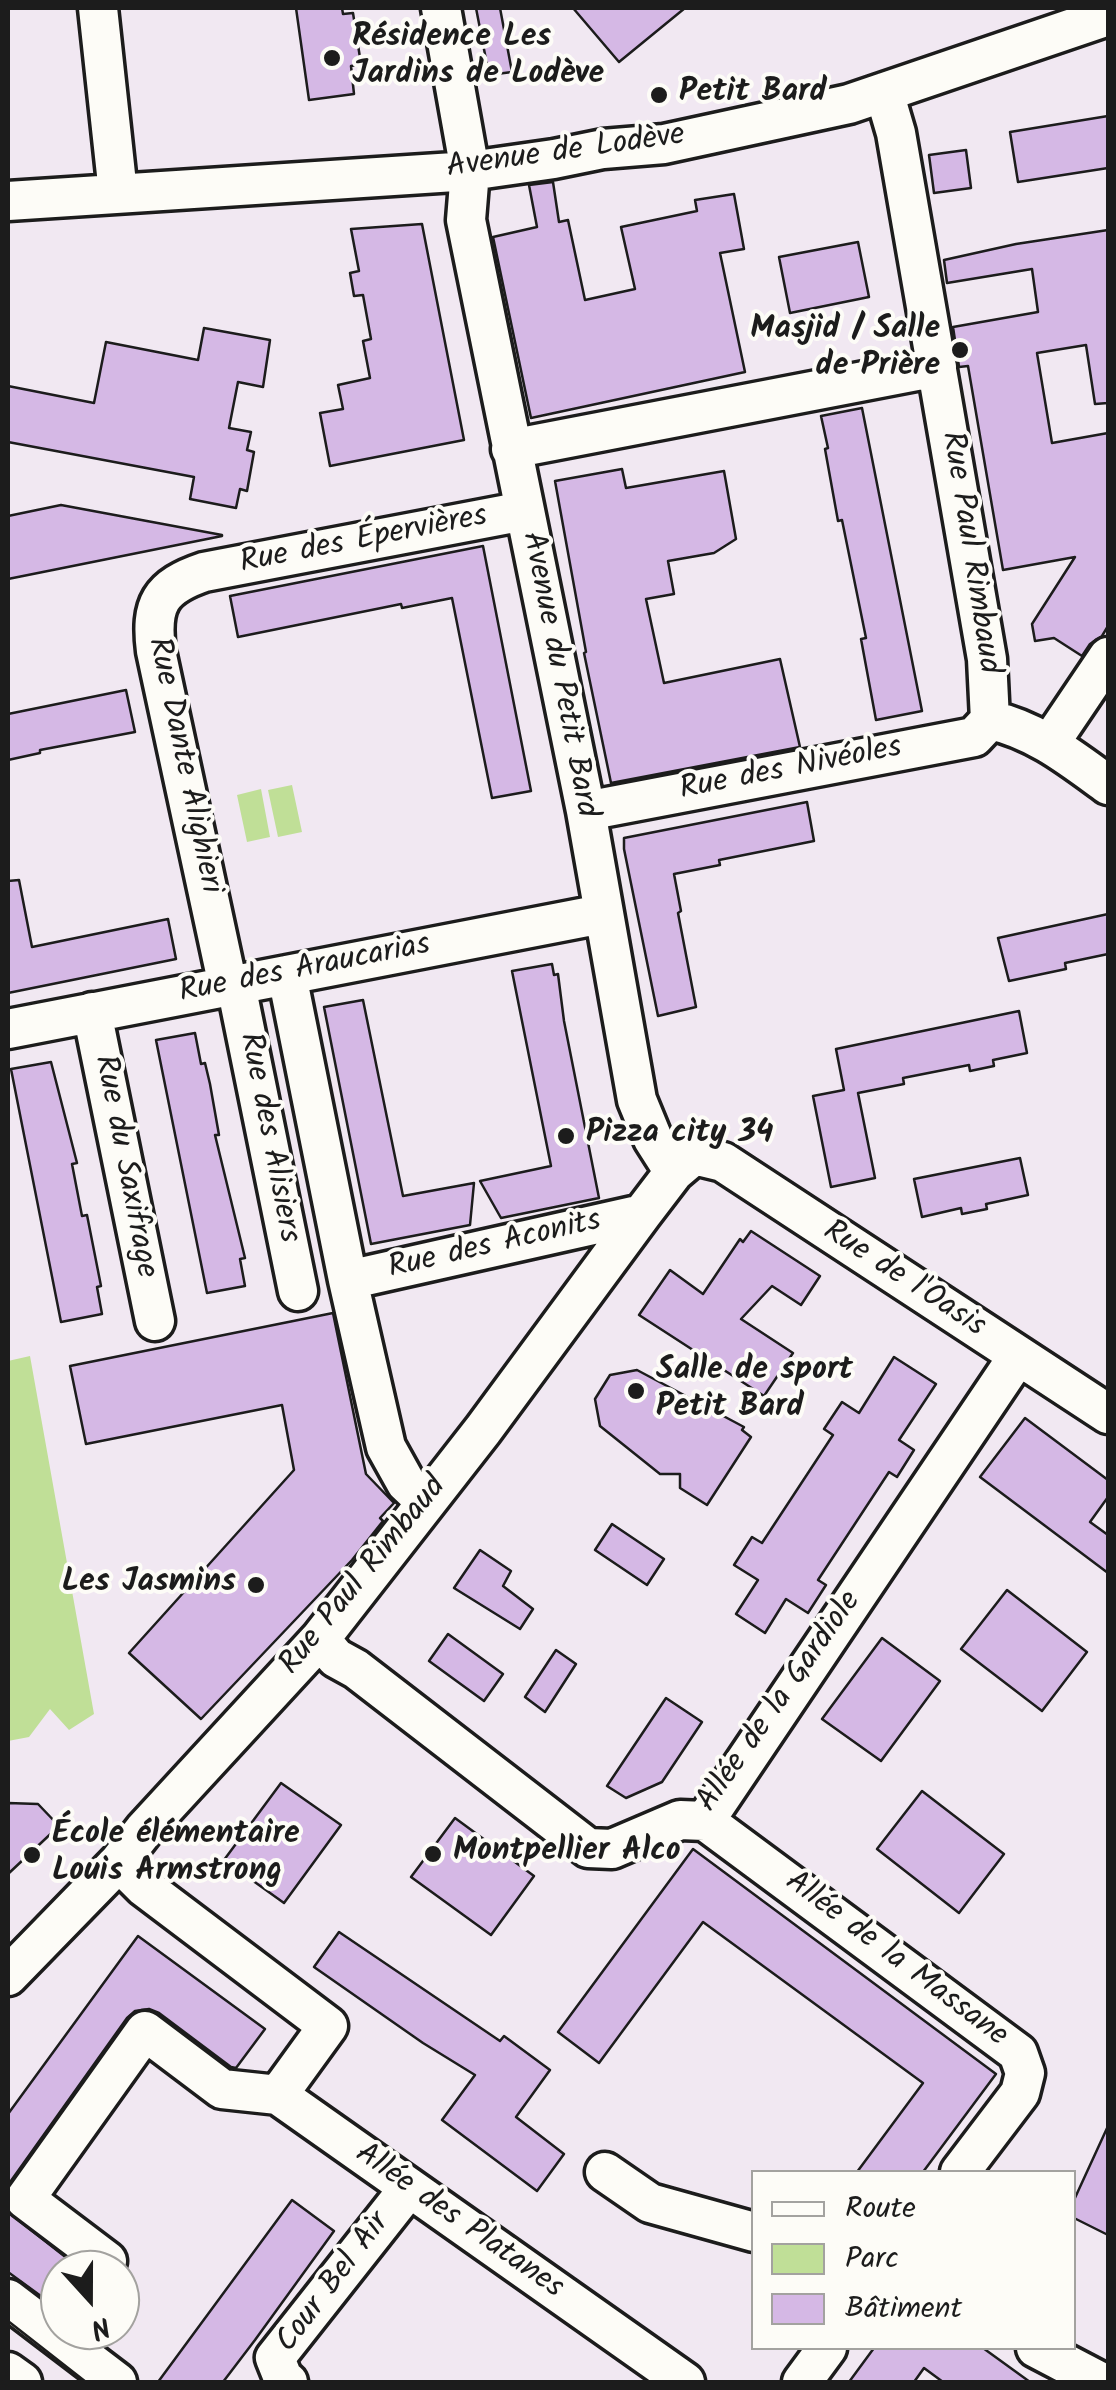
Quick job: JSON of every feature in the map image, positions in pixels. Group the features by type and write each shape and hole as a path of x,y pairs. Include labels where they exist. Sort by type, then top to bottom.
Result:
{"street":[{"path":"98,8 118,193"},
{"name":"Avenue du Petit Bard","path":"441,8 470,171 466,220 586,810 637,1100 652,1140 684,1164"},
{"name":"Avenue de Lodève","path":"8,201 470,171 554,160 603,148 664,144 827,109 1108,16"},
{"name":"Rue Paul Rimbaud","path":"884,92 896,133 988,660 990,720"},
{"path":"511,449 938,367"},
{"name":"Rue des Épervières","path":"204,572 524,511"},
{"name":"Rue Dante Alighieri","path":"204,572 178,581 164,595 152,623 232,985"},
{"path":"1050,743 1108,658"},
{"path":"990,720 1050,743 1108,785"},
{"name":"Rue des Nivéoles","path":"586,810 974,736 990,720"},
{"name":"Rue des Araucarias","path":"8,1029 602,914"},
{"path":"287,975 386,1447 406,1484 426,1502"},
{"name":"Rue des Alisiers","path":"232,985 298,1291"},
{"name":"Rue du Saxifrage","path":"92,1012 154,1321"},
{"name":"Rue de l'Oasis","path":"684,1164 723,1162 1108,1414"},
{"name":"Rue Paul Rimbaud","path":"8,1976 119,1862 320,1640 684,1164"},
{"name":"Rue des Aconits","path":"348,1280 642,1214"},
{"name":"Allée de la Gardiole","path":"320,1640 336,1658 356,1669 588,1848 612,1849 680,1820 704,1822 1018,1356"},
{"name":"Allée de la Massane","path":"704,1822 1018,2053 1025,2073 1020,2093 962,2170"},
{"path":"119,1862 144,1887 328,2026 278,2096"},
{"name":"Allée des Platanes","path":"92,2250 25,2199 145,2032 222,2089 278,2096 686,2382"},
{"path":"605,2172 650,2203 751,2231"},
{"name":"Cour Bel Air","path":"288,2382 275,2358 408,2188"},
{"path":"8,2299 117,2382"},
{"path":"802,2382 826,2350"},
{"path":"1040,2350 1101,2382"},
{"path":"8,2372 22,2382"}],"green space":[{"path":"292,785 302,832 278,837 268,790"},
{"path":"261,789 270,837 247,842 237,795"},
{"path":"30,1356 94,1714 69,1730 50,1709 29,1737 8,1741 8,1361"}],"building":[{"name":"Résidence Les Jardins de Lodève","path":"296,8 342,8 343,14 353,13 361,64 351,66 354,94 309,100"},
{"path":"476,8 500,8 512,72 489,75"},
{"path":"573,8 685,8 619,62"},
{"path":"1108,116 1108,168 1018,182 1010,132"},
{"path":"966,150 971,188 934,193 929,155"},
{"path":"553,182 559,222 568,220 585,300 635,289 621,227 697,211 695,200 734,194 744,249 720,253 745,372 531,418 493,237 537,227 529,185"},
{"path":"422,224 464,440 330,466 320,413 343,409 338,385 370,378 363,341 371,339 363,295 354,296 350,273 359,271 351,229"},
{"path":"1108,230 1108,403 1095,404 1086,345 1037,353 1052,443 1108,433 1108,626 1082,656 1054,638 1035,641 1032,624 1075,557 1003,570 968,366 959,367 953,327 1038,312 1032,269 947,283 944,260"},
{"path":"858,242 869,297 790,313 779,257"},
{"path":"204,328 270,340 263,387 238,382 229,428 251,432 247,450 254,452 247,491 240,489 236,508 190,499 194,477 8,442 8,386 94,403 106,342 198,360"},
{"path":"862,408 922,711 876,720 861,639 866,638 842,520 838,521 821,416"},
{"path":"622,469 626,488 724,471 736,539 714,553 668,561 674,594 646,599 664,683 780,659 800,747 611,783 555,481"},
{"path":"61,505 222,536 8,579 8,516"},
{"path":"483,546 531,791 492,798 452,598 402,608 401,604 238,637 230,596"},
{"path":"126,690 135,732 8,760 8,714"},
{"path":"807,802 814,841 719,860 720,865 674,874 696,1007 658,1016 624,838"},
{"path":"19,880 32,947 168,919 176,959 8,993 8,881"},
{"path":"1108,914 1108,954 1065,963 1066,969 1009,981 998,938"},
{"path":"552,964 554,975 558,974 599,1198 501,1218 480,1181 551,1166 512,971"},
{"path":"363,1000 403,1196 474,1183 470,1225 371,1244 324,1007"},
{"path":"1019,1011 1027,1053 993,1060 994,1066 970,1071 969,1065 903,1078 904,1084 858,1093 875,1178 831,1187 813,1096 844,1090 836,1049"},
{"path":"195,1033 210,1084 219,1135 215,1135 245,1258 240,1259 245,1286 207,1293 156,1040"},
{"path":"51,1062 77,1163 72,1164 82,1216 87,1215 101,1286 97,1287 102,1314 61,1322 11,1069"},
{"path":"1020,1158 1028,1195 986,1204 987,1209 962,1214 961,1208 922,1217 914,1179"},
{"path":"751,1231 820,1276 801,1305 772,1286 741,1319 793,1353 764,1396 639,1315 670,1270 703,1294 740,1239 743,1242"},
{"path":"333,1313 366,1474 394,1503 352,1560 201,1719 129,1653 294,1470 282,1405 86,1444 70,1366"},
{"path":"894,1357 936,1384 899,1440 914,1450 897,1477 889,1472 818,1580 826,1585 808,1613 786,1599 765,1633 736,1614 758,1580 734,1565 752,1537 762,1543 833,1435 824,1429 842,1402 859,1413"},
{"path":"637,1370 744,1427 742,1430 751,1437 707,1505 680,1488 680,1474 660,1474 600,1426 595,1399 610,1375"},
{"path":"1025,1418 1108,1480 1108,1497 1090,1522 1108,1535 1108,1573 980,1477"},
{"path":"612,1524 664,1559 647,1585 595,1550"},
{"path":"480,1550 511,1571 503,1586 533,1609 520,1629 454,1588"},
{"path":"1007,1590 1087,1652 1042,1711 961,1649"},
{"path":"448,1634 503,1674 484,1701 429,1661"},
{"path":"882,1638 940,1681 881,1761 822,1719"},
{"path":"556,1650 576,1664 545,1712 525,1697"},
{"path":"666,1698 702,1722 662,1782 626,1798 607,1786"},
{"path":"281,1783 341,1825 284,1903 224,1860"},
{"path":"922,1791 1004,1854 959,1913 877,1849"},
{"path":"8,1803 38,1804 59,1826 8,1874"},
{"path":"455,1818 534,1876 491,1935 411,1877"},
{"path":"693,1849 996,2074 924,2170 858,2170 923,2083 703,1922 599,2063 558,2032"},
{"path":"339,1932 500,2041 504,2036 550,2070 516,2117 564,2154 537,2191 442,2120 475,2075 314,1967"},
{"path":"138,1936 265,2029 236,2068 159,2013 149,2009 135,2011 8,2185 8,2114"},
{"path":"1108,2126 1108,2235 1076,2219 1076,2196"},
{"path":"292,2200 334,2231 255,2340 223,2382 158,2382"},
{"path":"8,2212 56,2250 40,2250 40,2295 8,2272"},
{"path":"873,2350 986,2350 1030,2382 943,2382 924,2368 914,2382 849,2382"}],"tram line":[{"path":"8,2321 86,2382"}],"place":[{"name":"Résidence Les Jardins de Lodève","path":"332,58"},
{"name":"Petit Bard","path":"659,95"},
{"name":"Masjid / Salle de Prière","path":"960,350"},
{"name":"Pizza city 34","path":"566,1136"},
{"name":"Salle de sport Petit Bard","path":"636,1391"},
{"name":"Les Jasmins","path":"256,1585"},
{"name":"Montpellier Alco","path":"433,1854"},
{"name":"École élémentaire Louis Armstrong","path":"32,1855"}]}
